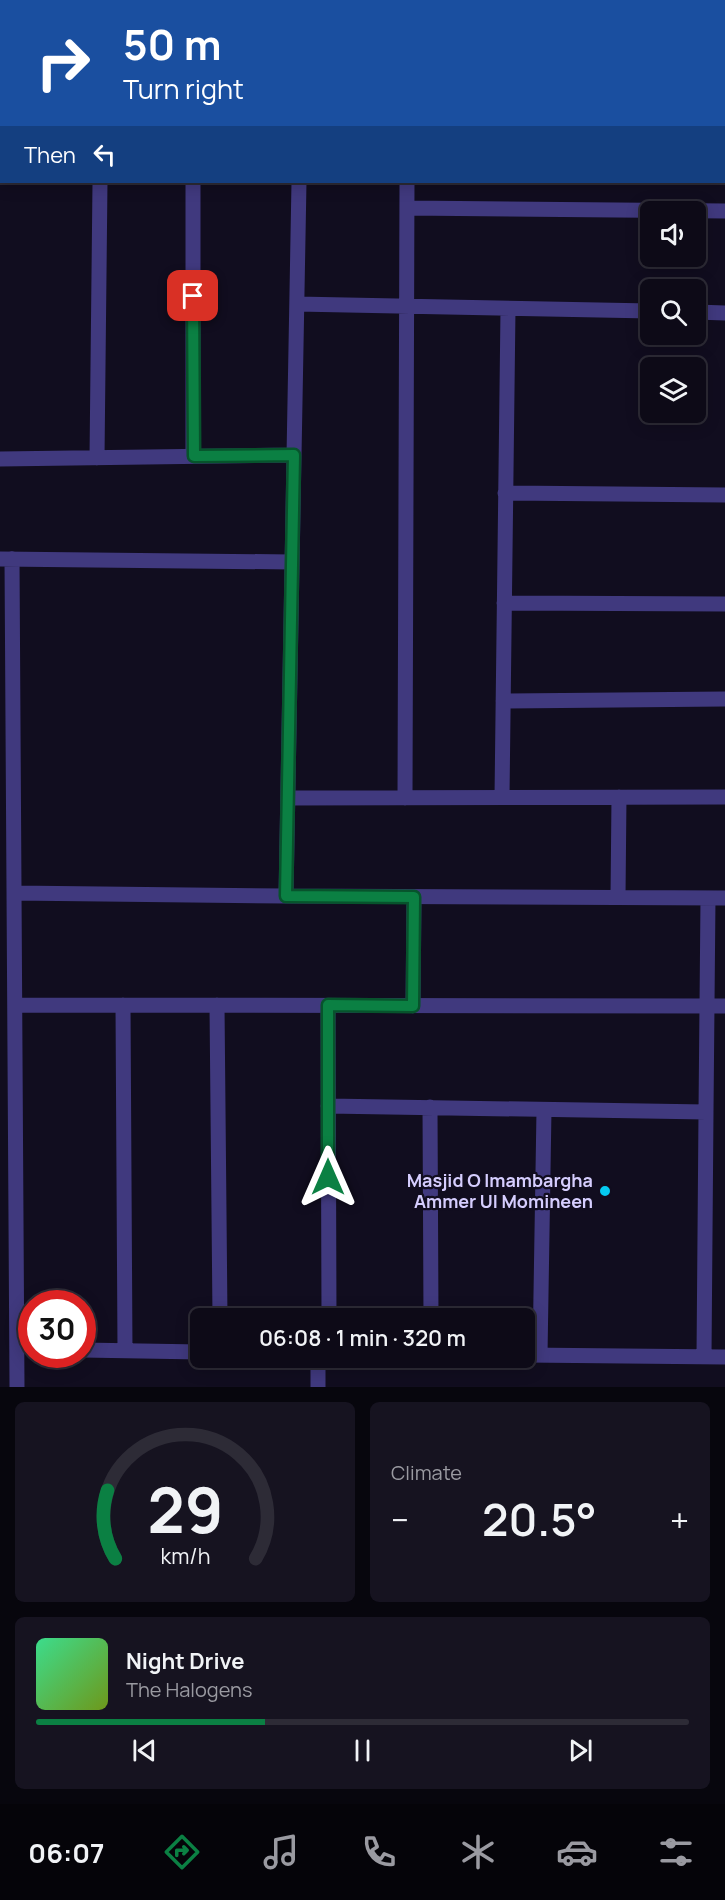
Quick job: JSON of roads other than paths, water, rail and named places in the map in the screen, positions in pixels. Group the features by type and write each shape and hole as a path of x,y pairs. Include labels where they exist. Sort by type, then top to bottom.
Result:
{"street":[{"path":"97,458 100,183"},
{"path":"193,183 194,456"},
{"path":"286,896 299,183"},
{"path":"405,798 407,183"},
{"path":"407,208 725,211"},
{"path":"297,304 640,311"},
{"path":"502,797 508,309"},
{"path":"706,312 725,313"},
{"path":"0,459 294,455"},
{"path":"506,493 725,495"},
{"path":"19,1290 8,1171 15,1005 6,559 292,562"},
{"path":"504,603 725,604"},
{"path":"503,701 725,699"},
{"path":"618,897 619,797"},
{"path":"288,798 725,797"},
{"path":"14,893 725,898"},
{"path":"413,1006 414,897"},
{"path":"704,1357 708,898"},
{"path":"15,1005 725,1006"},
{"path":"123,1005 125,1351"},
{"path":"217,1005 220,1308"},
{"path":"328,1005 329,1308"},
{"path":"328,1106 706,1112"},
{"path":"429,1107 431,1308"},
{"path":"535,1310 544,1110"},
{"path":"96,1350 190,1352"},
{"path":"535,1355 725,1357"},
{"path":"17,1387 20,1368"},
{"path":"318,1368 318,1387"}],"place":[{"name":"Masjid O Imambargha Ammer Ul Momineen","path":"605,1191"}]}
